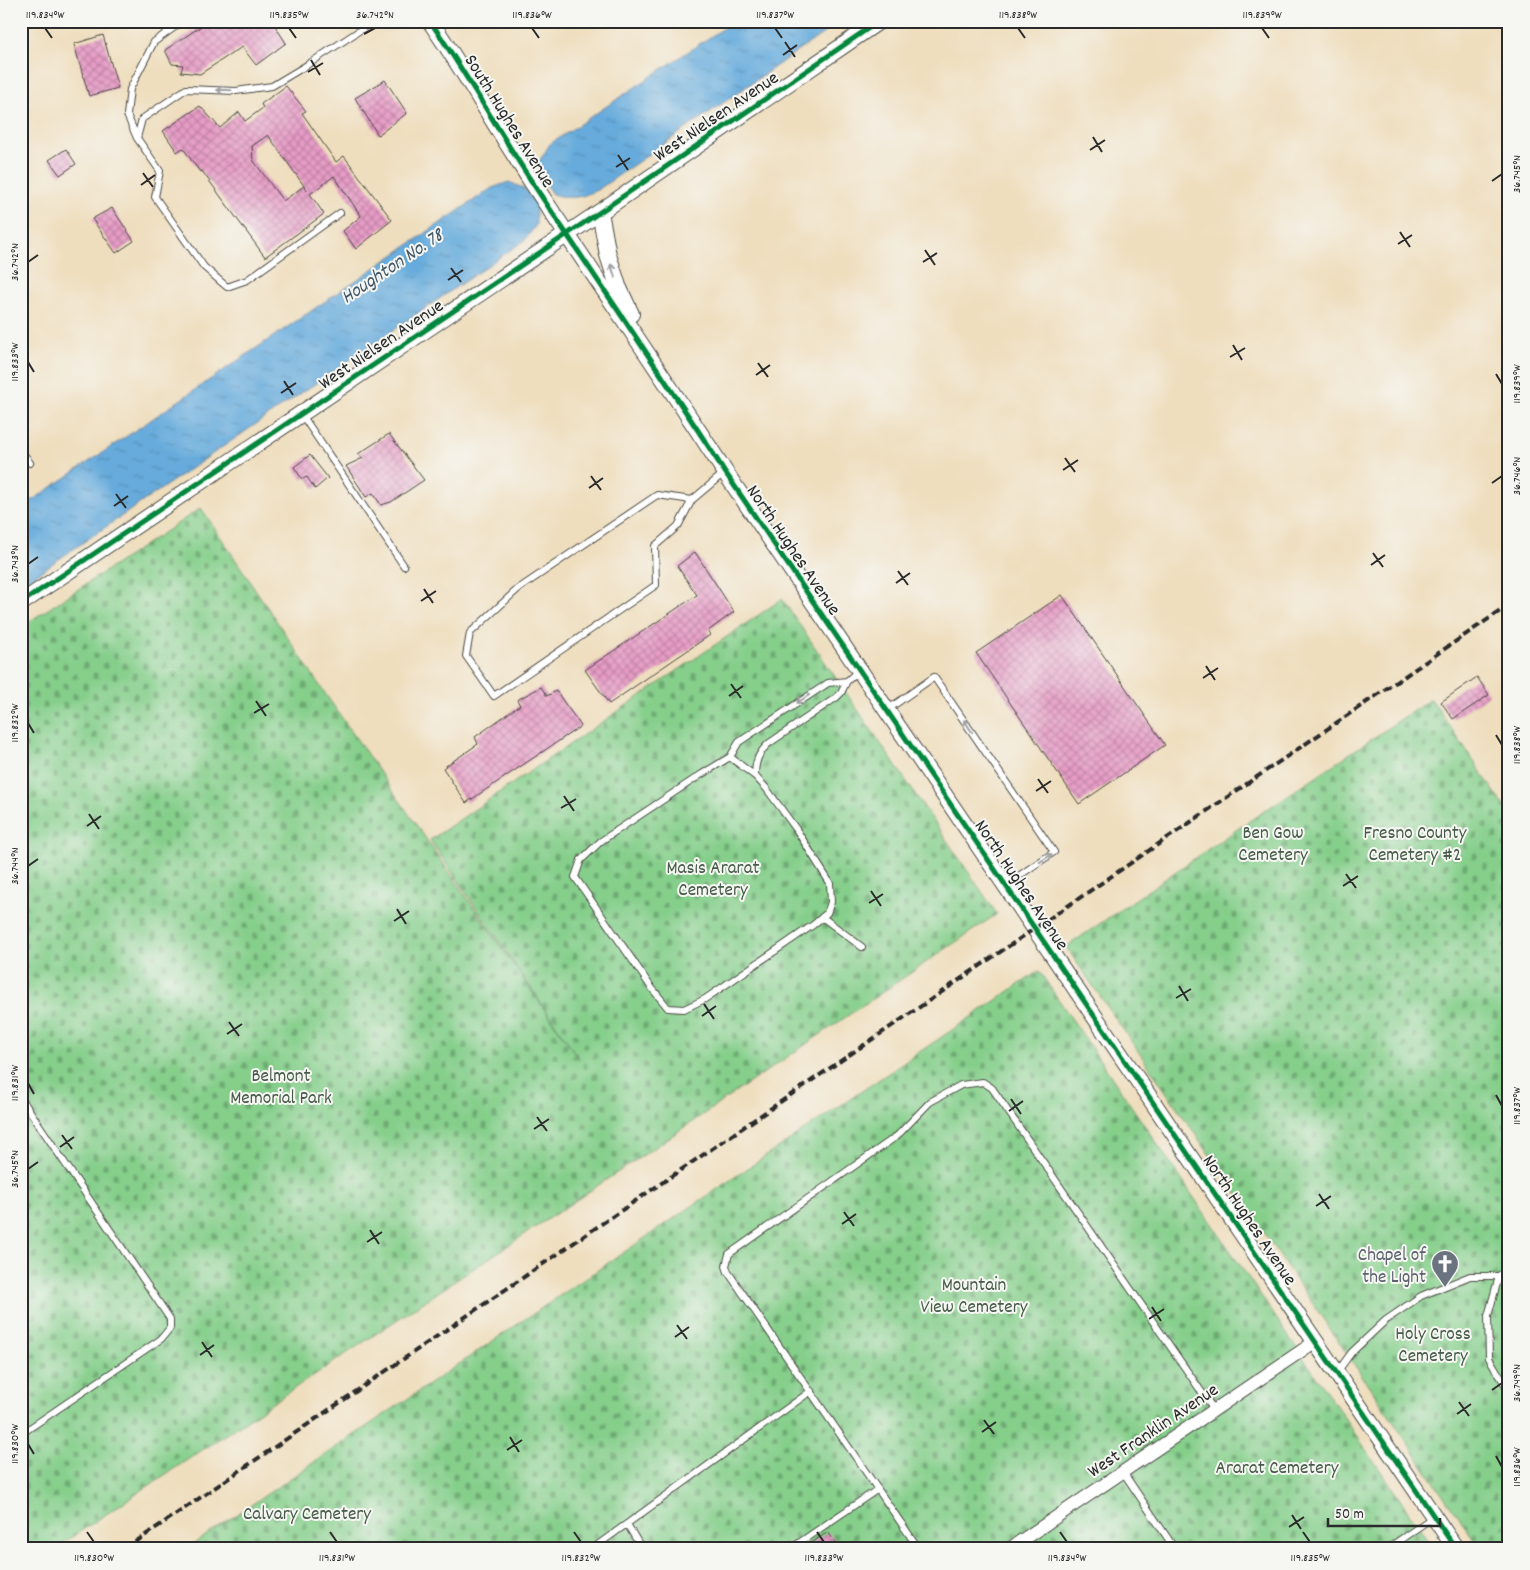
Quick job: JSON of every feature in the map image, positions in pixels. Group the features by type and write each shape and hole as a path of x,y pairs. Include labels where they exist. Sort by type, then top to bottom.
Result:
{"street":[{"name":"South Hughes Avenue","path":"430,21 531,181 567,234"},
{"name":"West Nielsen Avenue","path":"21,603 879,21"},
{"path":"600,212 608,255 618,286 655,363"},
{"name":"North Hughes Avenue","path":"567,234 655,363 853,675 886,710 1456,1549"},
{"name":"West Franklin Avenue","path":"1009,1549 1316,1341"}],"lane":[{"path":"183,21 154,42 130,90 127,115 137,138 160,172 154,197 204,267 227,287 247,280 340,213"},
{"path":"137,138 142,119 186,89 236,91 272,86 374,21"},
{"path":"302,414 404,566"},
{"path":"21,450 30,463"},
{"path":"692,500 657,495 518,589 470,633 466,656 494,696 656,585 655,546 678,526 692,500 725,472"},
{"path":"730,757 755,776 766,788 796,829 830,883 831,902 827,912 822,917 766,959 704,999 684,1009 668,1008 651,988 575,878 581,860 601,842 730,757 739,742 820,688 833,681 853,675"},
{"path":"755,776 755,764 760,753 768,744 837,697 853,675"},
{"path":"886,710 934,677 1054,852 1006,884"},
{"path":"822,917 862,947"},
{"path":"919,1549 812,1391 728,1272 726,1266 729,1254 897,1136 930,1102 961,1085 984,1082 992,1088 1214,1410"},
{"path":"21,1098 170,1319 170,1328 161,1339 21,1434"},
{"path":"1509,1268 1499,1276 1488,1316 1489,1358 1509,1391"},
{"path":"1337,1372 1351,1353 1386,1320 1422,1296 1470,1276 1499,1276"},
{"path":"592,1549 812,1391"},
{"path":"1122,1472 1175,1549"},
{"path":"790,1549 878,1489"},
{"path":"1387,1549 1434,1516"},
{"path":"627,1524 642,1549"}],"green space":[{"name":"Belmont Memorial Park","path":"201,508 326,695 579,1059 430,840 782,599 997,914 645,1154 54,1549 21,1549 21,627"},
{"path":"1431,699 1509,813 1509,1549 1480,1549 1066,947"},
{"name":"Mountain View Cemetery","path":"1039,971 1434,1549 186,1549"}],"water":[{"path":"734,21 841,21 599,189 576,197 552,194 542,179 538,163 550,144"},
{"name":"Houghton No. 78","path":"509,182 525,189 536,204 536,225 525,240 21,585 21,508 492,188"}],"building":[{"path":"209,21 272,21 286,43 256,65 242,47 200,74 181,72 183,65 172,64 165,50"},
{"path":"103,35 118,88 89,96 74,44"},
{"path":"385,80 407,113 378,135 355,98"},
{"path":"286,86 306,111 302,113 336,162 344,156 392,220 356,249 343,231 361,216 334,176 310,194 324,214 265,257 202,171 200,172 183,148 177,152 163,131 200,106 220,128 239,112 245,121 263,108 261,104","holes":["268,135 307,190 304,186 283,201 253,160 252,146"]},
{"path":"66,149 76,164 60,175 49,160"},
{"path":"112,208 134,241 116,253 92,219"},
{"path":"389,434 424,480 391,502 381,505 373,493 366,497 346,466 363,458 358,454"},
{"path":"310,455 328,478 315,489 307,477 302,479 294,467"},
{"path":"695,552 734,612 708,631 710,635 609,704 585,670 697,595 677,566"},
{"path":"1062,595 1165,745 1079,804 976,653"},
{"path":"1477,677 1489,695 1453,719 1441,702"},
{"path":"541,687 547,696 556,691 581,726 466,803 443,768 478,744 475,737 520,705 517,700"},
{"path":"828,1532 840,1549 802,1549"}],"railway":[{"path":"125,1549 1509,605"}],"cycle path":[{"path":"430,21 532,182 725,472 1456,1549"},
{"path":"21,603 879,21"}],"place":[{"name":"Chapel of the Light","path":"1445,1288"}],"park label":[{"name":"Ben Gow Cemetery","path":"1273,842"},
{"name":"Fresno County Cemetery #2","path":"1415,842"},
{"name":"Masis Ararat Cemetery","path":"713,877"},
{"name":"Holy Cross Cemetery","path":"1433,1343"},
{"name":"Ararat Cemetery","path":"1277,1466"},
{"name":"Calvary Cemetery","path":"307,1512"}]}
